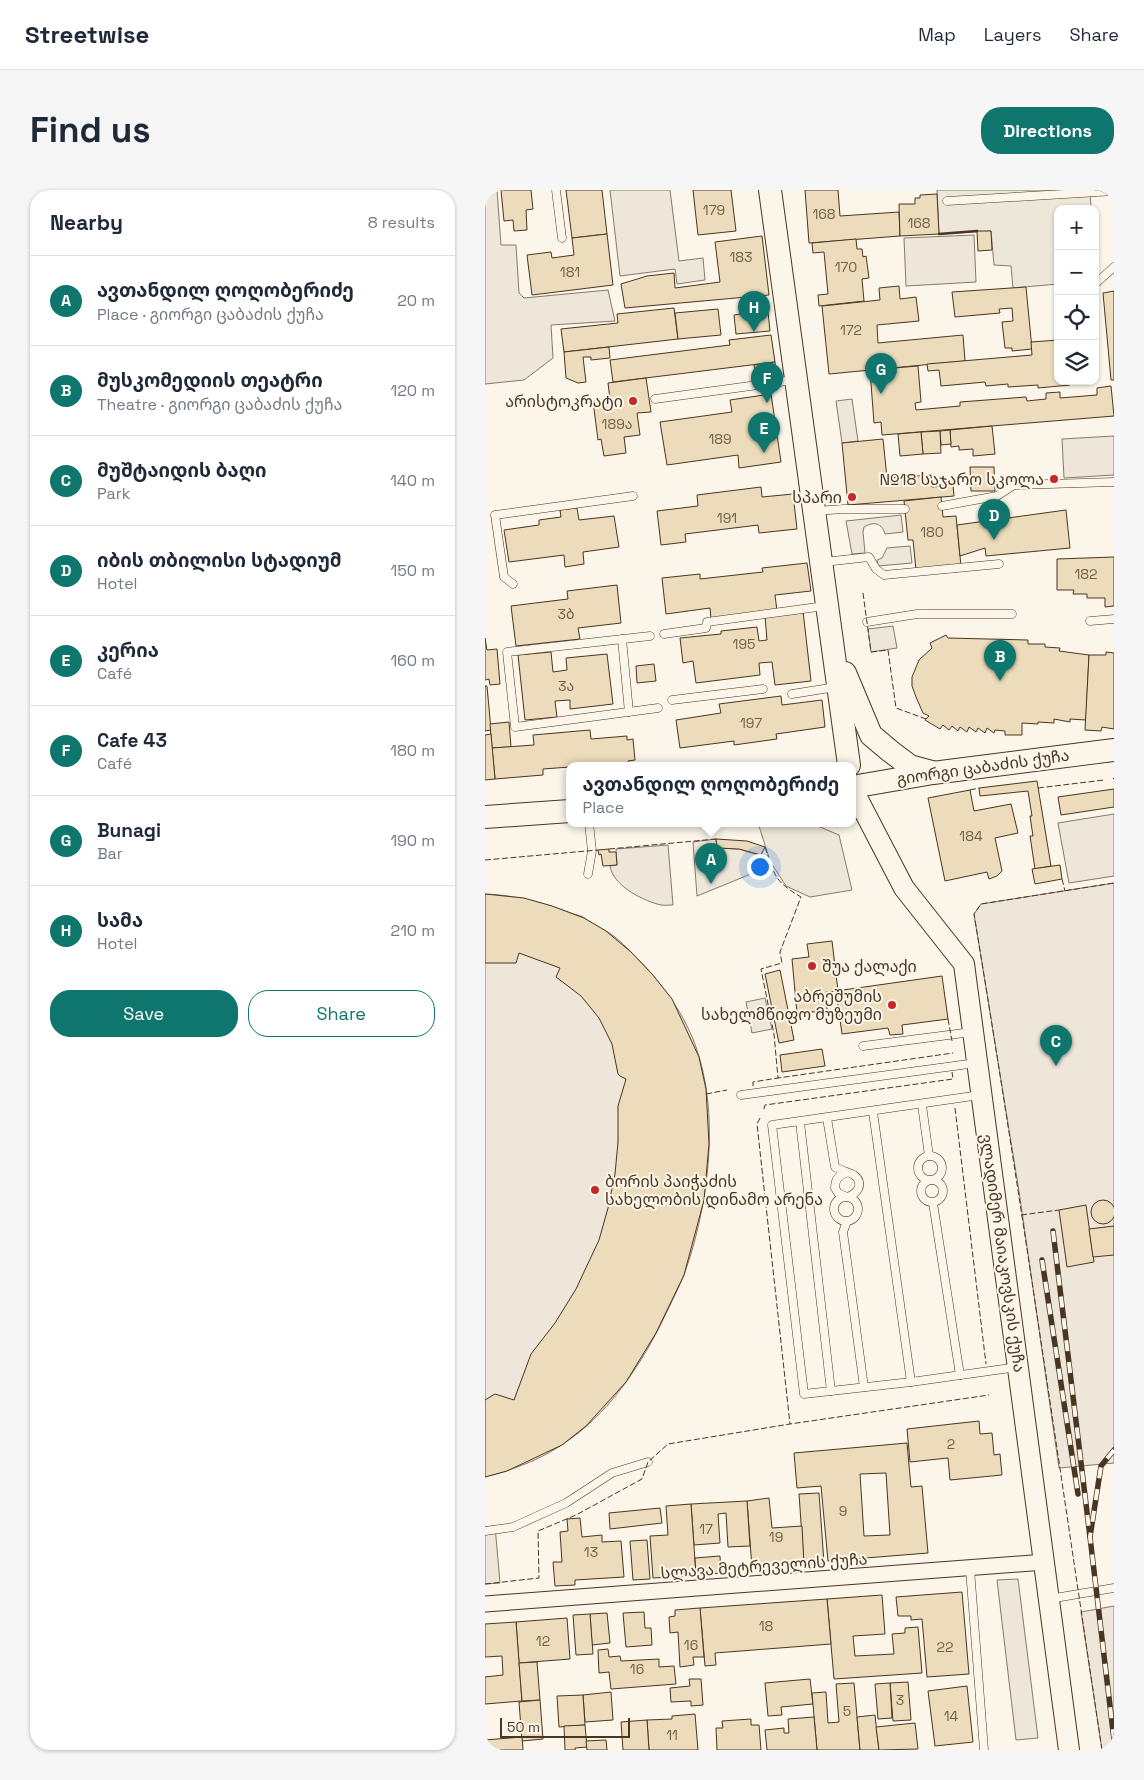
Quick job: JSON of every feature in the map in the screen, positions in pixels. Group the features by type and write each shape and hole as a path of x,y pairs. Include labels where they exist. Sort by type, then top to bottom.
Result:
{"main road":[{"path":"770,190 849,762"},
{"path":"827,606 846,676 871,735 910,766 933,773"},
{"name":"გიორგი ცაბაძის ქუჩა","path":"856,787 933,773 1114,750"},
{"path":"485,817 566,811"}],"street":[{"name":"ვლადიმერ მაიაკოვსკის ქუჩა","path":"856,796 904,888 964,964 1069,1750"},
{"name":"სლავა მეტრეველის ქუჩა","path":"485,1604 1045,1562"}],"lane":[{"path":"556,190 561,238"},
{"path":"947,201 1045,193 1114,191"},
{"path":"1099,280 1114,267"},
{"path":"655,398 796,379"},
{"path":"942,506 997,496 1014,485 1114,482"},
{"path":"513,584 504,577 495,515 633,496"},
{"path":"814,511 905,509"},
{"path":"821,562 869,556 876,569 884,574 999,564"},
{"path":"664,634 706,628 707,622 827,606"},
{"path":"867,622 917,614 1012,614"},
{"path":"1091,621 1114,619"},
{"path":"650,636 507,652 515,727 659,708"},
{"path":"622,639 629,712"},
{"path":"792,694 838,687"},
{"path":"672,700 763,690"},
{"path":"588,874 592,850 589,827"},
{"path":"863,1046 974,1032"},
{"path":"741,1095 978,1062"},
{"path":"982,1095 772,1125 804,1394 1019,1367"},
{"path":"922,1104 929,1156"},
{"path":"873,1112 911,1382"},
{"path":"827,1118 835,1168 847,1173 856,1177 860,1187 853,1195 847,1197 841,1199 835,1207 837,1217 847,1221 852,1220 858,1212 856,1202 847,1197 838,1193 835,1188 837,1178 841,1174 847,1173"},
{"path":"800,1122 831,1391"},
{"path":"929,1156 920,1161 919,1171 921,1176 940,1183 943,1193 942,1198 933,1203"},
{"path":"929,1156 939,1160 942,1170 936,1178 922,1185 921,1195 923,1199 933,1203"},
{"path":"933,1203 960,1375"},
{"path":"847,1221 843,1232 864,1387"},
{"path":"485,1531 513,1527 566,1503 612,1473 648,1462"},
{"path":"970,1569 984,1750"},
{"path":"1049,1599 1114,1588"}],"shaded area":[{"path":"485,190 497,190 501,245 516,245 519,293 524,298 608,290 615,321 551,325 553,358 524,380 485,384"},
{"path":"610,190 670,190 679,261 703,258 705,280 677,284 675,269 620,276"},
{"path":"937,190 1090,190 1091,205 1054,205 1054,284 1013,288 1011,266 994,265 991,231 939,234"},
{"path":"974,235 976,282 906,286 904,238"},
{"path":"852,399 858,441 842,443 836,401"},
{"path":"1114,436 1114,475 1064,478 1062,439"},
{"path":"901,515 903,532 885,534 880,525 868,525 864,527 863,532 865,553 852,554 846,521"},
{"path":"910,546 912,563 878,566 877,560 882,558 887,548"},
{"path":"893,626 897,648 871,652 868,629"},
{"path":"1114,814 1114,876 1069,883 1058,823"},
{"path":"759,827 820,827 839,835 852,890 810,897 786,886 770,861"},
{"path":"716,839 717,848 739,849 765,857 768,867 697,896 693,842"},
{"path":"668,845 673,905 659,905 635,895 622,885 612,873 610,866 617,865 616,849"},
{"path":"1114,883 1114,1463 1059,1468 1019,1191 974,914 981,904"},
{"name":"ბორის პაიჭაძის სახელობის დინამო არენა","path":"485,894 527,900 583,917 614,936 649,971 676,1006 696,1046 706,1086 709,1112 709,1140 708,1168 699,1224 684,1275 660,1326 631,1376 607,1406 579,1433 545,1455 526,1464 485,1477"},
{"path":"765,998 772,1029 752,1033 746,1002"},
{"path":"495,1526 500,1583 485,1584 485,1527"},
{"path":"1018,1579 1038,1738 1016,1740 997,1580"},
{"path":"1114,1606 1114,1750 1102,1750 1081,1612"}],"building":[{"path":"501,190 531,190 533,209 526,210 527,230 514,231 513,220 504,221"},
{"path":"566,190 602,190 607,234 572,238"},
{"path":"693,190 731,190 736,231 698,235"},
{"path":"805,190 838,190 840,216 899,212 900,236 809,243"},
{"path":"937,194 939,234 900,236 899,204 915,204 915,198 920,198 920,195"},
{"path":"977,231 991,231 992,250 978,251"},
{"path":"607,234 613,285 532,295 527,255 551,252 552,258 574,255 572,238"},
{"path":"762,236 769,295 625,308 621,284 647,276 674,273 675,288 720,282 715,242"},
{"path":"856,239 857,249 862,249 863,257 866,256 869,278 862,279 864,301 819,306 818,295 828,294 824,252 813,253 812,243"},
{"path":"899,286 900,299 916,297 919,321 877,325 878,343 963,335 965,361 829,374 822,306 880,300 879,288"},
{"path":"1026,287 1032,349 1012,351 1012,348 1005,348 1002,322 1013,321 1012,308 999,309 1000,313 955,317 952,292"},
{"path":"1114,291 1114,380 1111,380 1103,293"},
{"path":"767,302 770,331 736,334 734,315 747,313 746,304"},
{"path":"674,308 678,339 564,352 561,329 618,323 617,314"},
{"path":"718,309 721,335 678,339 675,313"},
{"path":"771,335 775,362 613,382 610,360 730,345 729,340"},
{"path":"1054,340 1054,385 1070,385 1038,388 1038,385 1008,387 1008,384 986,386 985,382 941,386 939,370 928,371 927,364 1032,355 1031,342"},
{"path":"609,347 610,358 591,360 591,357 583,357 586,382 578,383 566,378 564,352"},
{"path":"775,362 776,377 756,380 754,365"},
{"path":"918,366 921,402 915,403 916,410 960,406 960,402 1026,397 1027,401 1046,399 1046,393 1060,392 1060,398 1097,395 1097,388 1111,386 1114,416 882,435 881,422 874,423 870,370"},
{"path":"646,378 651,412 637,413 640,435 624,437 626,453 604,456 601,439 598,440 593,401 610,399 608,383"},
{"path":"771,394 781,462 739,468 738,455 667,465 660,422 732,412 730,400"},
{"path":"992,426 995,454 973,456 973,449 959,450 959,446 951,447 950,430"},
{"path":"950,430 951,444 941,445 940,431"},
{"path":"940,431 941,453 923,454 921,432"},
{"path":"921,432 923,454 900,456 898,434"},
{"path":"883,439 887,478 931,475 932,487 953,485 954,496 848,505 842,443"},
{"path":"970,467 994,467 995,491 971,491"},
{"path":"761,487 762,497 793,494 797,529 759,533 758,525 685,534 686,542 661,545 657,511 698,506 697,495"},
{"path":"941,497 943,517 956,516 961,566 916,570 913,540 908,540 904,501"},
{"path":"577,508 579,520 614,516 619,547 583,552 584,564 565,567 564,555 509,562 504,530 539,525 539,520 561,517 560,510"},
{"path":"1066,510 1070,548 986,556 985,548 960,556 957,525"},
{"path":"1114,557 1114,606 1105,607 1105,598 1087,598 1087,594 1073,594 1074,590 1057,590 1057,559"},
{"path":"807,563 811,591 775,595 777,611 711,619 710,608 666,614 662,578 700,574 700,579 763,572 762,568"},
{"path":"617,585 621,623 578,628 580,639 516,646 511,606 568,599 567,591"},
{"path":"803,611 811,681 775,685 772,662 759,663 760,675 696,683 693,661 683,663 680,638 721,634 721,631 757,627 759,641 767,640 765,616"},
{"path":"946,635 948,638 1028,640 1028,644 1045,644 1045,647 1060,648 1059,651 1089,655 1086,720 1070,719 1070,722 1054,719 1054,723 1022,723 1022,735 1005,735 1005,731 995,730 994,733 987,728 985,733 978,728 976,732 969,727 967,732 960,727 958,731 952,726 949,730 943,725 940,729 925,720 929,716 923,713 916,697 912,686 912,677 919,660 932,648 930,643"},
{"path":"485,638 487,650 497,649 500,684 490,685 489,679 485,680"},
{"path":"551,652 553,672 567,670 566,658 607,654 613,704 570,709 570,700 555,701 557,717 525,720 518,655"},
{"path":"1106,652 1114,653 1114,729 1102,727 1101,731 1085,730 1089,655 1106,655"},
{"path":"654,664 656,681 637,683 636,666"},
{"path":"485,686 487,686 491,730 485,731"},
{"path":"781,696 782,705 822,700 825,727 776,734 777,739 734,745 734,741 680,748 676,720 721,713 719,704"},
{"path":"509,722 511,747 492,748 490,724"},
{"path":"590,730 591,739 627,736 627,740 633,739 635,760 628,762 566,762 566,767 543,769 543,775 495,779 492,748 534,745 533,735"},
{"path":"491,734 495,779 485,780 485,735"},
{"path":"1037,781 1051,866 1035,869 1030,836 1033,836 1028,791 980,796 979,788"},
{"path":"1114,789 1114,807 1061,815 1058,797"},
{"path":"970,790 974,811 1011,804 1018,833 995,838 1002,871 997,876 989,879 987,872 945,881 928,798"},
{"path":"716,839 747,841 765,847 761,855 739,849 717,848"},
{"path":"609,849 609,852 616,852 617,865 603,866 601,854 599,855 598,850"},
{"path":"1060,865 1062,879 1035,884 1032,869"},
{"path":"485,894 524,898 584,918 606,931 631,952 652,974 672,999 699,1057 706,1089 709,1144 704,1200 684,1275 656,1333 626,1382 586,1426 562,1445 507,1471 485,1477 485,1400 495,1394 514,1400 531,1354 555,1323 576,1289 599,1240 615,1174 618,1142 618,1106 626,1079 618,1074 612,1044 599,1018 581,996 556,977 560,968 519,953 516,963 485,963"},
{"path":"832,941 838,991 826,992 827,1011 797,1013 792,959 809,957 807,944"},
{"path":"780,970 794,1040 779,1043 765,974"},
{"name":"აბრეშუმის სახელმწიფო მუზეუმი","path":"942,976 948,1019 902,1025 903,1034 890,1035 888,1028 842,1034 836,991"},
{"path":"822,1049 825,1066 782,1072 780,1055"},
{"path":"1103,1200 1111,1204 1115,1212 1111,1220 1103,1224 1095,1220 1091,1212 1095,1204"},
{"path":"1086,1205 1094,1262 1067,1267 1059,1210"},
{"path":"1114,1226 1114,1255 1093,1257 1089,1229"},
{"path":"979,1421 980,1434 992,1433 994,1455 1000,1454 1002,1475 950,1480 948,1458 910,1462 907,1429"},
{"path":"907,1443 911,1487 922,1486 928,1553 828,1561 821,1486 797,1488 794,1453","holes":["886,1473 890,1535 864,1536 860,1474"]},
{"path":"819,1493 824,1563 804,1565 799,1494"},
{"path":"769,1498 772,1528 802,1526 804,1565 752,1568 747,1501"},
{"path":"747,1501 750,1546 728,1547 726,1513 718,1514 720,1543 694,1545 691,1504"},
{"path":"691,1504 696,1575 653,1578 650,1536 668,1535 666,1506"},
{"path":"660,1508 662,1523 610,1529 609,1513"},
{"path":"580,1518 582,1537 602,1535 602,1542 621,1541 624,1577 575,1580 575,1585 555,1586 553,1562 562,1562 560,1532 568,1531 567,1519"},
{"path":"647,1540 650,1579 633,1580 630,1541"},
{"path":"720,1556 721,1573 696,1575 695,1558"},
{"path":"962,1592 969,1674 927,1677 922,1619 911,1620 911,1616 898,1616 896,1597"},
{"path":"882,1595 885,1634 853,1636 855,1656 894,1654 892,1634 905,1633 905,1628 918,1627 922,1673 834,1679 827,1599"},
{"path":"827,1599 831,1644 715,1653 716,1665 705,1666 700,1608"},
{"path":"700,1608 704,1657 693,1657 694,1665 680,1667 678,1632 670,1633 669,1617 675,1616 675,1610"},
{"path":"644,1612 645,1628 651,1628 652,1645 626,1647 623,1613"},
{"path":"607,1613 610,1643 592,1645 590,1614"},
{"path":"590,1614 593,1654 576,1655 573,1615"},
{"path":"567,1618 570,1659 519,1663 516,1622"},
{"path":"516,1622 522,1701 485,1704 485,1677 503,1675 502,1656 485,1657 485,1624"},
{"path":"608,1649 609,1657 620,1656 621,1661 659,1659 659,1667 674,1666 676,1684 611,1689 609,1672 599,1673 598,1650"},
{"path":"537,1662 540,1700 522,1701 519,1663"},
{"path":"689,1679 701,1679 703,1705 691,1706 691,1701 671,1702 670,1688 690,1686"},
{"path":"810,1679 813,1704 781,1707 782,1715 768,1716 765,1683"},
{"path":"908,1682 911,1720 893,1721 890,1683"},
{"path":"854,1683 860,1750 817,1750 812,1693 826,1692 828,1723 839,1722 836,1684"},
{"path":"890,1683 892,1718 878,1719 875,1684"},
{"path":"967,1686 973,1742 935,1746 928,1691"},
{"path":"611,1692 613,1720 585,1722 583,1695"},
{"path":"583,1695 585,1725 559,1727 557,1696"},
{"path":"540,1700 543,1739 522,1741 519,1702"},
{"path":"695,1714 698,1750 649,1750 647,1720 672,1719 672,1716"},
{"path":"875,1715 879,1750 860,1750 857,1717"},
{"path":"814,1717 817,1750 767,1750 765,1730 784,1728 784,1733 789,1733 788,1719"},
{"path":"751,1719 751,1725 759,1725 761,1750 717,1750 716,1728 723,1728 722,1721"},
{"path":"647,1720 649,1750 623,1750 621,1722"},
{"path":"915,1723 918,1749 879,1750 876,1727"},
{"path":"585,1725 587,1747 565,1750 564,1726"},
{"path":"522,1737 523,1750 485,1750 485,1740"},
{"path":"606,1740 607,1750 587,1750 586,1741"}],"railway":[{"path":"1053,1231 1090,1537"},
{"path":"1042,1260 1078,1494"},
{"path":"1114,1450 1101,1466 1090,1537 1114,1740"}],"fence":[{"path":"863,593 871,652 888,650 896,708 926,719"},
{"path":"1038,788 1104,780"},
{"path":"970,790 979,788"},
{"path":"609,849 716,839"},
{"path":"765,847 771,865 780,882 801,897 780,952 782,963 761,969 774,1034 778,1078 953,1053"},
{"path":"485,860 598,850"},
{"path":"1062,879 1065,891"},
{"path":"1102,1750 1024,1227 974,914 981,904 1114,883"},
{"path":"948,1019 952,1041"},
{"path":"764,1109 765,1105 953,1079 952,1072"},
{"path":"753,1086 753,1082 778,1078"},
{"path":"706,1094 727,1090"},
{"path":"955,1108 986,1364"},
{"path":"760,1118 757,1124 790,1424"},
{"path":"1021,1215 1059,1210"},
{"path":"485,1584 539,1578 538,1531 576,1515 642,1479 648,1462 668,1444 989,1395"}],"wall":[{"path":"939,234 977,231"}],"place":[{"name":"სამა","path":"754,332"},
{"name":"Bunagi","path":"881,394"},
{"name":"არისტოკრატი","path":"633,401"},
{"name":"Cafe 43","path":"767,403"},
{"name":"კერია","path":"764,453"},
{"name":"№18 საჯარო სკოლა","path":"1054,479"},
{"name":"სპარი","path":"852,497"},
{"name":"იბის თბილისი სტადიუმ","path":"994,540"},
{"name":"მუსკომედიის თეატრი","path":"1000,681"},
{"name":"ავთანდილ ღოღობერიძე","path":"711,884"},
{"name":"შუა ქალაქი","path":"812,966"},
{"name":"აბრეშუმის სახელმწიფო მუზეუმი","path":"892,1005"},
{"name":"მუშტაიდის ბაღი","path":"1056,1066"},
{"name":"ბორის პაიჭაძის სახელობის დინამო არენა","path":"595,1190"}]}
